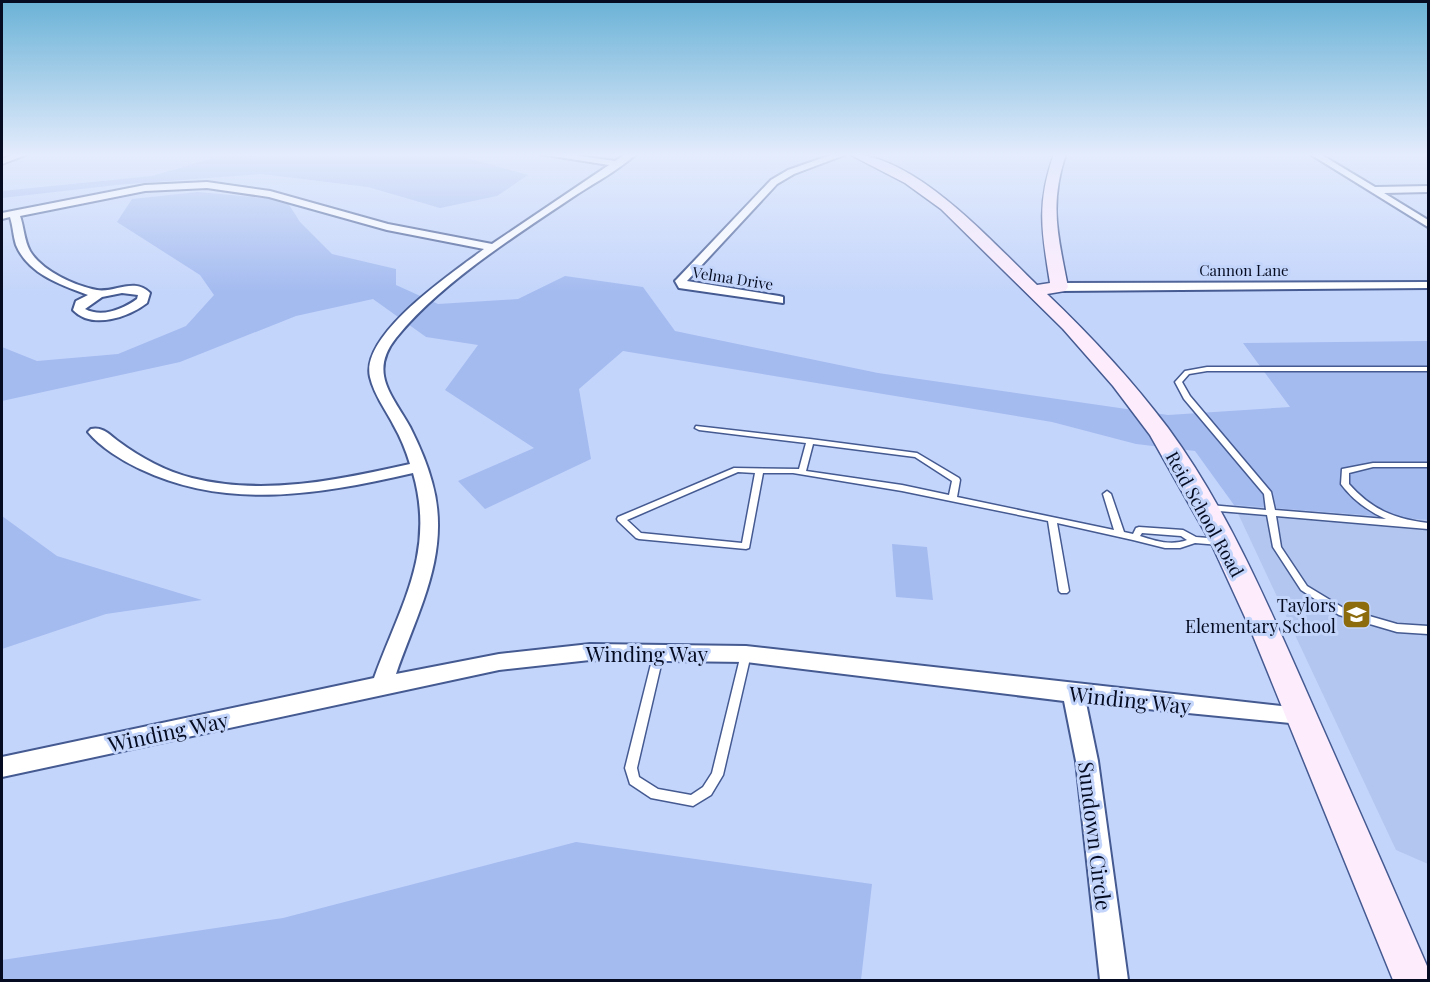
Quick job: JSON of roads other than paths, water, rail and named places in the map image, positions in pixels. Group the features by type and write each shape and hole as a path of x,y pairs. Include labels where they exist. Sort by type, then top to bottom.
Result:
{"street":[{"path":"2,216 86,200"},
{"path":"291,200 387,227 494,248"},
{"path":"382,685 391,655 419,594 429,551 430,511 406,434 378,382 376,360 385,344 428,298 494,248 565,200"},
{"name":"Velma Drive","path":"758,200 681,281 683,286 693,288 779,300"},
{"name":"Reid School Road","path":"937,200 1069,325 1120,382 1160,433 1224,543 1263,626 1413,981"},
{"path":"1032,291 1059,287 1048,221 1049,200"},
{"path":"1389,200 1428,224"},
{"path":"14,214 22,246 30,259 56,277 98,294"},
{"name":"Cannon Lane","path":"1059,287 1428,285"},
{"path":"96,432 111,445 152,471 183,482 234,490 305,491 342,485 418,467"},
{"name":"Winding Way","path":"2,767 382,685 541,656 590,652 659,651 746,654 1073,693 1300,715"},
{"name":"Sundown Circle","path":"1073,693 1087,761 1114,981"}],"lane":[{"path":"1428,369 1207,369 1187,372 1178,382 1187,397 1268,494 1277,547 1304,588 1342,612 1397,628 1428,630"},
{"path":"699,428 917,455 956,480 953,499"},
{"path":"802,472 810,441"},
{"path":"1410,524 1376,513 1358,501 1345,484 1345,471 1373,465 1428,465"},
{"path":"759,471 746,546 639,536 621,519 737,470 802,472 902,488 1135,537 1152,543 1186,546 1194,540 1224,543"},
{"path":"1107,494 1120,534"},
{"path":"1204,507 1428,526"},
{"path":"1052,521 1064,591"},
{"path":"659,651 631,768 634,780 655,794 693,801 706,791 717,775 746,654"}],"place":[{"name":"Taylors Elementary School","path":"1357,615"}]}
